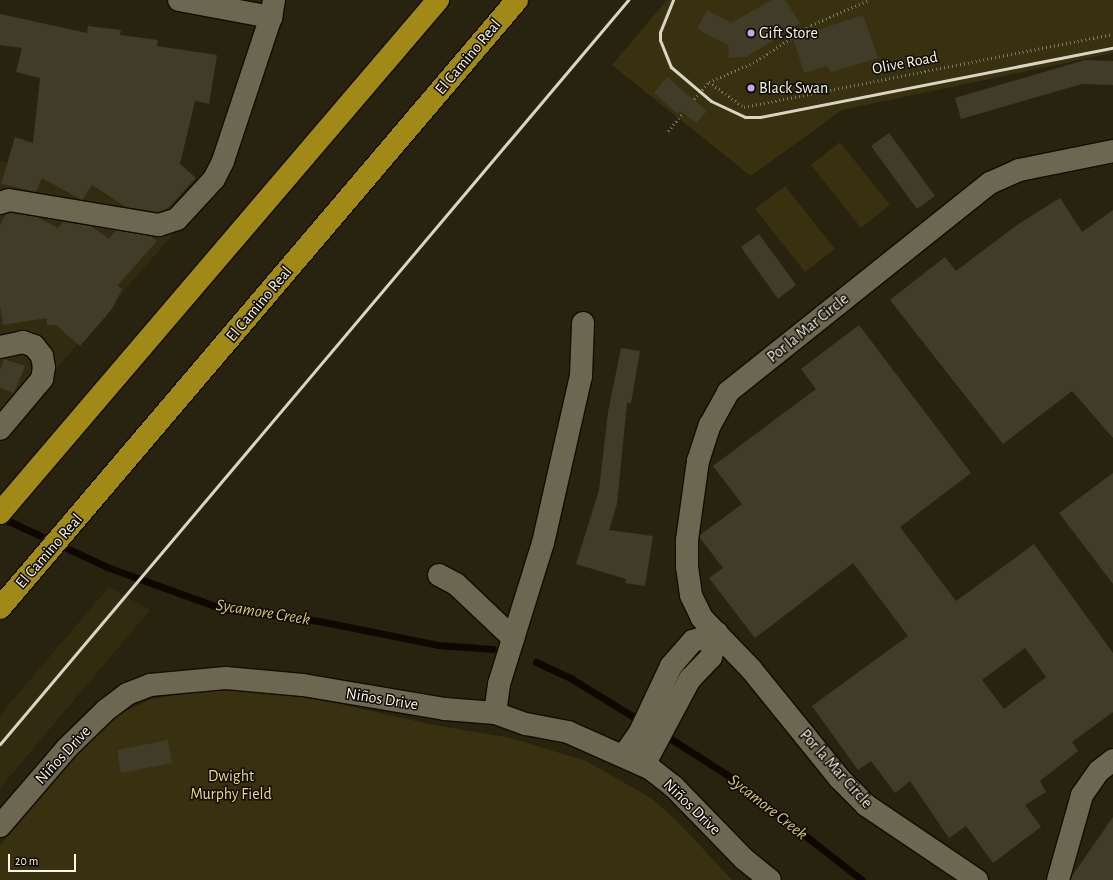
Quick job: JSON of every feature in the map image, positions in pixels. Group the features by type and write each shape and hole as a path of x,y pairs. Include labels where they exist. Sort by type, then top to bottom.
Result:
{"highway":[{"path":"0,513 438,0"},
{"name":"El Camino Real","path":"5,603 517,0"}],"street":[{"path":"0,204 9,200 159,225 178,219 214,179 223,161 272,8 179,0"},
{"name":"Por la Mar Circle","path":"976,880 866,805 840,778 751,668 702,618 692,596 687,567 687,540 698,461 710,425 728,392 990,183 1019,170 1113,151"},
{"path":"495,713 499,684 543,543 581,376 583,323"},
{"path":"0,347 23,342 34,346 42,356 44,367 42,379 0,429"},
{"path":"439,575 456,584 513,638"},
{"path":"624,755 640,732 671,666 693,641 717,633"},
{"path":"644,765 690,679 711,657 717,633"},
{"name":"Niños Drive","path":"0,826 67,748 106,710 127,694 150,686 226,678 303,685 445,709 495,713 526,724 568,732 624,755 644,765 673,786 744,859 770,880"},
{"path":"1058,880 1082,795 1094,777 1113,760"}],"path":[{"path":"694,99 709,82 752,63 811,25 869,0"},
{"name":"Olive Road","path":"709,82 744,107 1113,34"},
{"path":"668,131 683,113"}],"shaded area":[{"path":"0,161 204,199 0,433"},
{"path":"109,587 150,610 0,788 0,715"}],"green space":[{"path":"667,0 1113,0 1113,53 842,110 751,176 612,65"},
{"path":"840,142 890,205 861,228 811,165"},
{"path":"785,186 835,249 805,272 755,209"},
{"name":"Dwight Murphy Field","path":"226,690 283,694 340,704 434,725 511,738 586,761 651,798 677,821 732,880 0,880 0,845 95,734 111,718 149,700 192,692"}],"building":[{"path":"772,0 785,0 800,23 747,57 729,58 728,45 697,29 707,10 731,23"},
{"path":"0,14 87,33 88,26 121,30 120,35 158,40 157,46 217,55 209,104 195,101 180,164 196,178 167,209 158,212 126,207 92,185 82,200 42,178 36,192 1,184 15,137 33,143 40,78 16,72 22,48 0,45"},
{"path":"863,15 878,58 831,72 827,66 804,73 793,38"},
{"path":"1085,60 1113,61 1113,85 1082,84 961,119 955,98"},
{"path":"667,77 707,111 696,123 680,111 678,114 654,93"},
{"path":"889,133 935,196 917,209 871,146"},
{"path":"1060,198 1082,232 1113,210 1113,438 1072,391 1003,444 890,300 945,257 956,271 1017,225"},
{"path":"10,213 37,217 58,228 63,222 91,226 109,239 116,230 151,236 157,241 117,286 122,289 112,309 80,346 56,325 47,325 47,318 3,325 0,306 0,225 6,214"},
{"path":"759,234 796,285 778,299 741,247"},
{"path":"859,325 971,473 900,527 956,601 1034,544 1113,653 1113,712 1072,742 1078,751 1040,781 1046,792 1025,805 1041,827 993,863 966,826 949,838 910,781 895,793 871,761 858,770 812,706 908,636 853,563 755,638 709,578 723,568 700,538 700,535 742,504 713,466 816,389 801,369","holes":["1025,648 1046,677 1004,709 982,680"]},
{"path":"621,348 640,351 631,403 627,403 617,504 609,530 653,536 645,586 625,583 626,579 576,564 599,490 608,412"},
{"path":"4,359 25,366 14,393 0,388 0,370"},
{"path":"1113,473 1113,584 1059,513"},
{"path":"168,740 172,763 121,773 117,750"},
{"path":"1113,817 1113,880 1071,880 1072,876"}],"waterway":[{"name":"Sycamore Creek","path":"0,517 107,567 223,609 319,621 438,645 493,649"},
{"name":"Sycamore Creek","path":"536,662 572,679 634,717"},
{"name":"Sycamore Creek","path":"671,739 726,774 862,880"}],"railway":[{"path":"0,744 628,0"},
{"path":"673,0 660,32 660,40 671,67 711,101 745,117 760,117 1113,48"}],"place":[{"name":"Gift Store","path":"751,33"},
{"name":"Black Swan","path":"751,88"}]}
